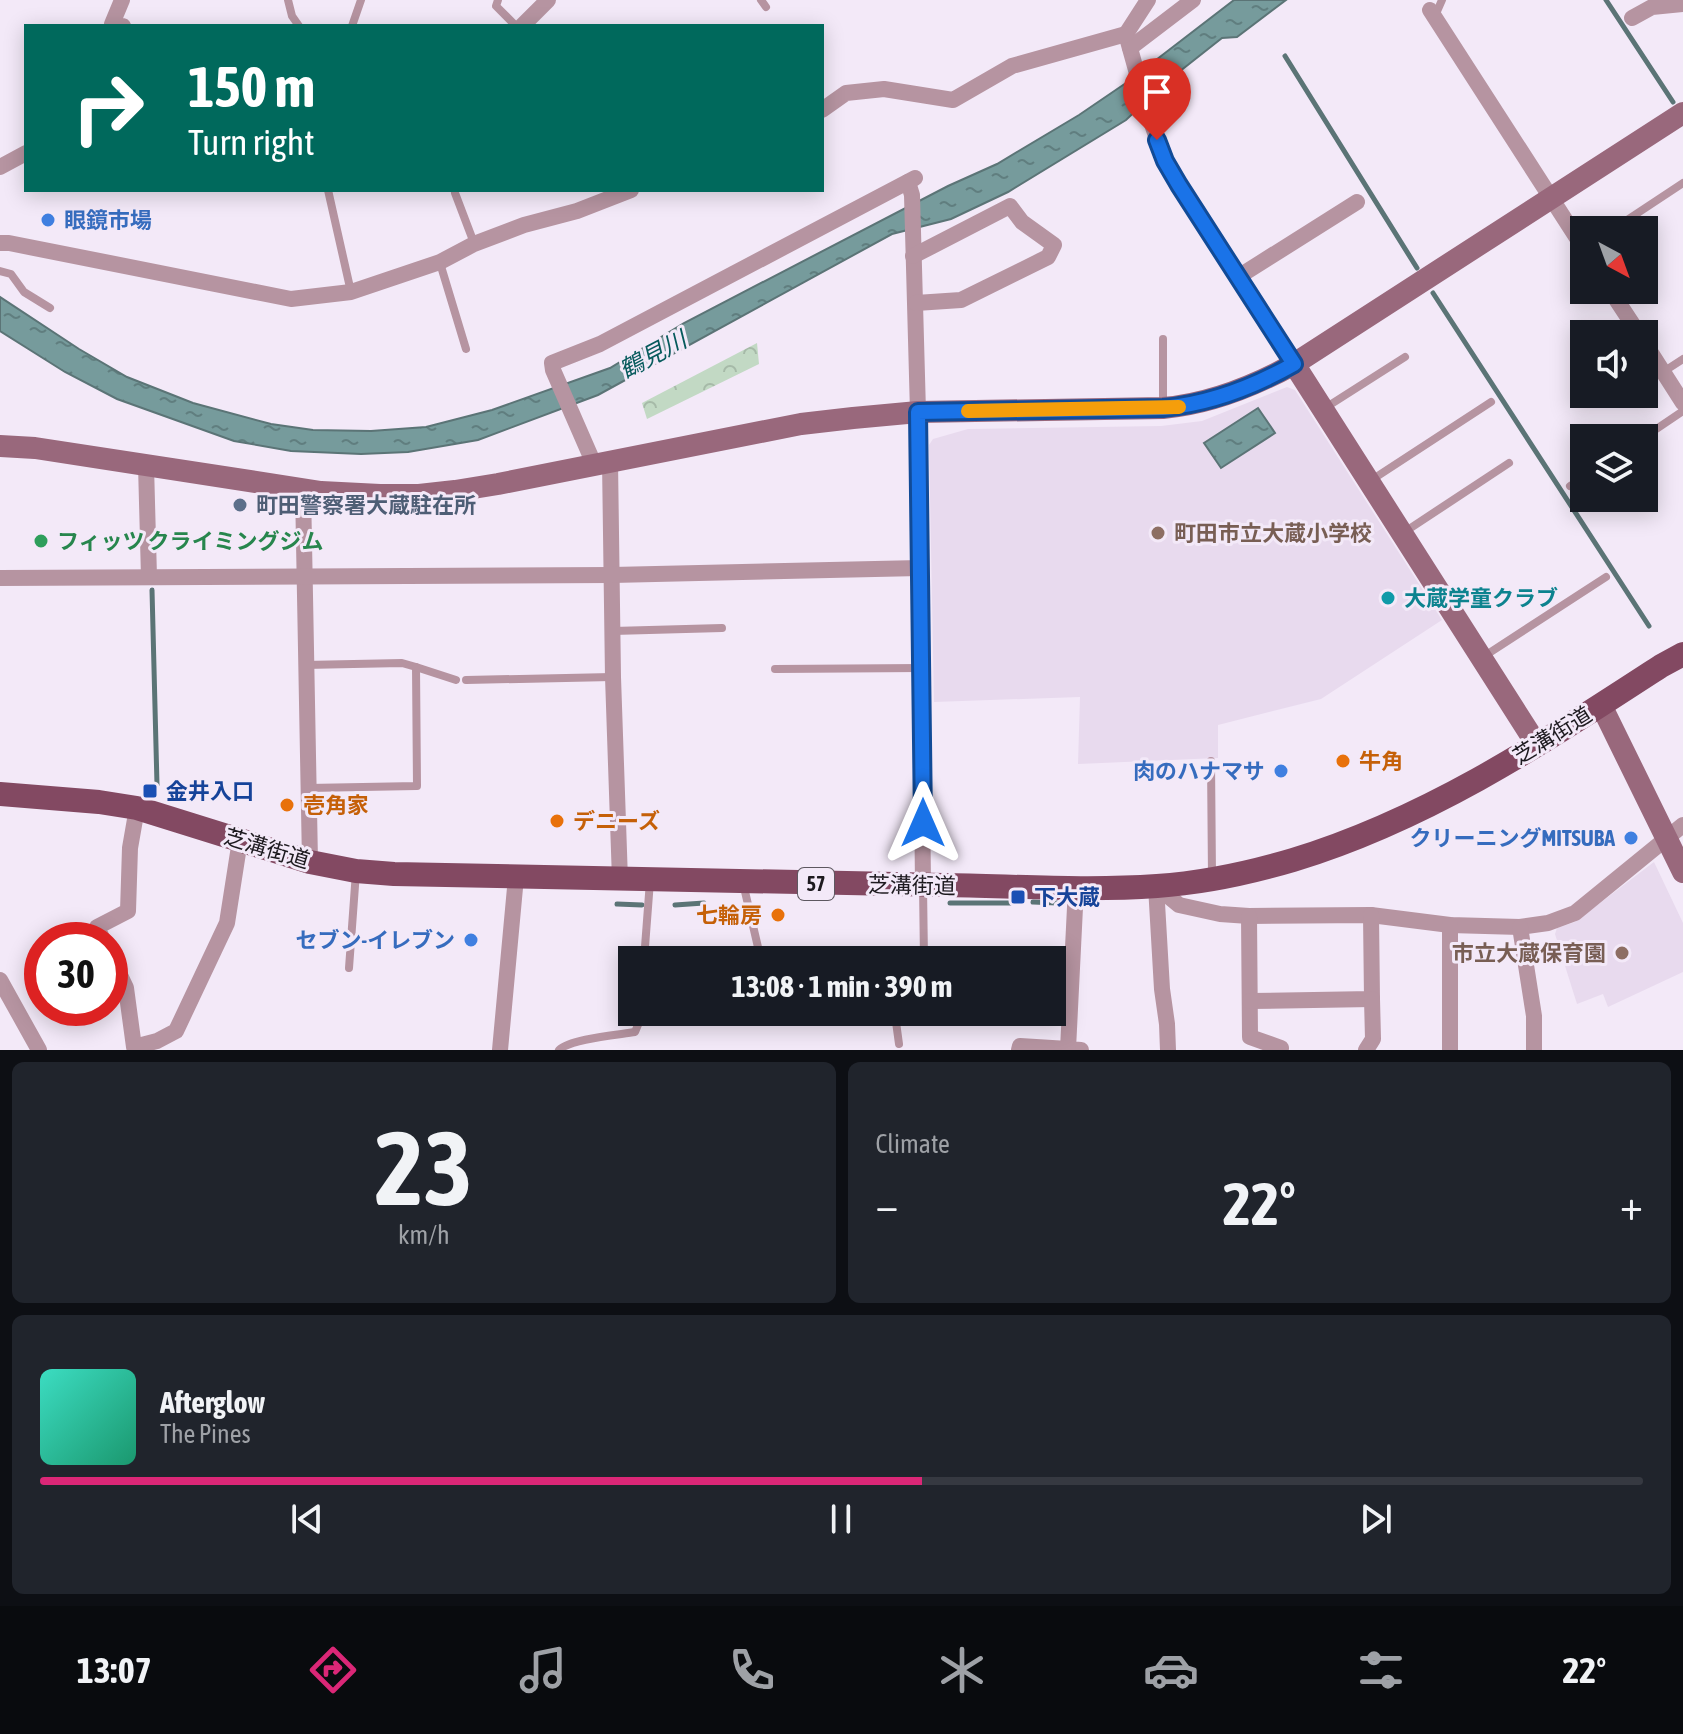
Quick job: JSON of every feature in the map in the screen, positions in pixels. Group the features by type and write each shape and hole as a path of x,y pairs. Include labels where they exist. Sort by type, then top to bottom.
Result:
{"main road":[{"name":"芝溝街道","path":"0,794 137,808 310,862 356,871 743,883 1156,886 1252,871 1369,833 1450,796 1683,654"}],"street":[{"path":"112,24 122,0"},
{"path":"524,24 548,0"},
{"path":"1148,0 1129,46 1165,161 1537,745"},
{"path":"824,109 846,93 884,89 953,100 1012,66 1129,46 1193,0"},
{"path":"1632,18 1652,7 1683,4"},
{"path":"1435,9 1570,227"},
{"path":"0,446 35,448 303,489 380,495 431,494 498,484 801,424 918,412 1187,406 1214,399 1294,364 1683,113"},
{"path":"0,167 24,154"},
{"path":"620,880 612,575 602,463 576,423 552,363 600,344 912,183 918,412 923,885"},
{"path":"0,243 291,299 351,292 440,262 474,244 524,225 577,211 626,192"},
{"path":"1238,277 1357,202"},
{"path":"914,252 1010,206 1022,222 1054,245 1048,257 961,300 916,303"},
{"path":"1658,364 1683,403"},
{"path":"146,465 149,577"},
{"path":"303,489 310,862"},
{"path":"0,578 612,575 920,568"},
{"path":"1601,705 1675,832 1683,872"},
{"path":"107,922 128,911 130,848 137,808"},
{"path":"1156,886 1179,905 1220,914 1371,915 1450,925 1520,927 1548,923 1575,913 1675,832"},
{"path":"128,1003 134,1047 157,1041 176,1031 227,923 240,840"},
{"path":"500,1050 516,877"},
{"path":"1156,886 1168,1050"},
{"path":"1068,1049 1076,887"},
{"path":"1366,1050 1373,1039 1371,915"},
{"path":"1249,916 1250,1037 1280,1049"},
{"path":"1450,925 1450,1050"},
{"path":"1520,927 1534,1016 1534,1050"},
{"path":"0,980 39,1050"},
{"path":"1250,1001 1372,999"},
{"path":"1019,1050 1020,1046 1081,1050"}],"lane":[{"path":"288,0 298,24"},
{"path":"353,24 361,0"},
{"path":"498,0 496,6 514,24"},
{"path":"1633,216 1683,183"},
{"path":"328,192 351,292"},
{"path":"455,193 474,244"},
{"path":"440,262 466,349"},
{"path":"0,271 11,274 24,292 50,308"},
{"path":"1163,339 1163,408"},
{"path":"1323,410 1405,357"},
{"path":"1663,372 1683,359"},
{"path":"1369,482 1491,402"},
{"path":"1658,428 1683,411"},
{"path":"1403,534 1509,463"},
{"path":"1482,658 1606,577"},
{"path":"613,631 722,628"},
{"path":"305,665 402,663 456,680"},
{"path":"307,788 417,786 416,667"},
{"path":"775,669 922,668"},
{"path":"466,680 613,677"},
{"path":"1211,761 1212,878"},
{"path":"349,968 356,871"},
{"path":"645,946 650,880"},
{"path":"743,883 758,946"},
{"path":"923,885 924,946"},
{"path":"559,1050 564,1045 635,1032 638,1026"},
{"path":"897,1026 899,1044"},
{"path":"602,1038 604,1050"}],"shaded area":[{"name":"町田市立大蔵小学校","path":"1287,387 1295,390 1442,620 1321,699 1218,725 1218,758 1078,764 1080,697 934,702 929,445 933,439 968,429 1161,426 1202,421"},
{"name":"市立大蔵保育園","path":"1654,862 1683,923 1683,972 1608,1007 1603,994 1577,1004 1555,934 1557,928 1575,922"}],"green space":[{"path":"757,343 759,364 647,419 642,403"}],"water":[{"name":"鶴見川","path":"1234,0 1286,0 1237,37 1222,38 1165,83 1126,120 1008,192 951,219 892,234 598,395 478,440 408,452 361,454 291,451 234,441 117,399 65,372 0,331 0,297 127,377 193,403 271,424 313,430 371,431 426,427 492,410 610,368 684,323 948,186 997,164 1126,83"},
{"path":"1258,408 1275,433 1221,468 1204,443"}],"waterway":[{"path":"1606,0 1673,102"},
{"path":"1285,56 1417,268"},
{"path":"1433,293 1649,626"},
{"path":"152,590 157,785"},
{"path":"1033,902 1057,903"},
{"path":"675,905 704,903"},
{"path":"950,903 1015,903"},
{"path":"617,904 642,905"}],"slow traffic":[{"path":"968,411 1179,407"}],"place":[{"name":"眼鏡市場","path":"48,220"},
{"name":"町田警察署大蔵駐在所","path":"240,505"},
{"name":"町田市立大蔵小学校","path":"1158,533"},
{"name":"フィッツ クライミングジム","path":"41,541"},
{"name":"大蔵学童クラブ","path":"1388,598"},
{"name":"牛角","path":"1343,761"},
{"name":"肉のハナマサ","path":"1281,771"},
{"name":"金井入口","path":"150,791"},
{"name":"壱角家","path":"287,805"},
{"name":"デニーズ","path":"557,821"},
{"name":"クリーニングMITSUBA","path":"1631,838"},
{"name":"下大蔵","path":"1018,897"},
{"name":"七輪房","path":"778,915"},
{"name":"セブン-イレブン","path":"471,940"},
{"name":"市立大蔵保育園","path":"1622,953"}],"route":[{"path":"923,823 918,412 1187,406 1214,399 1294,364 1179,185 1157,140"}]}
